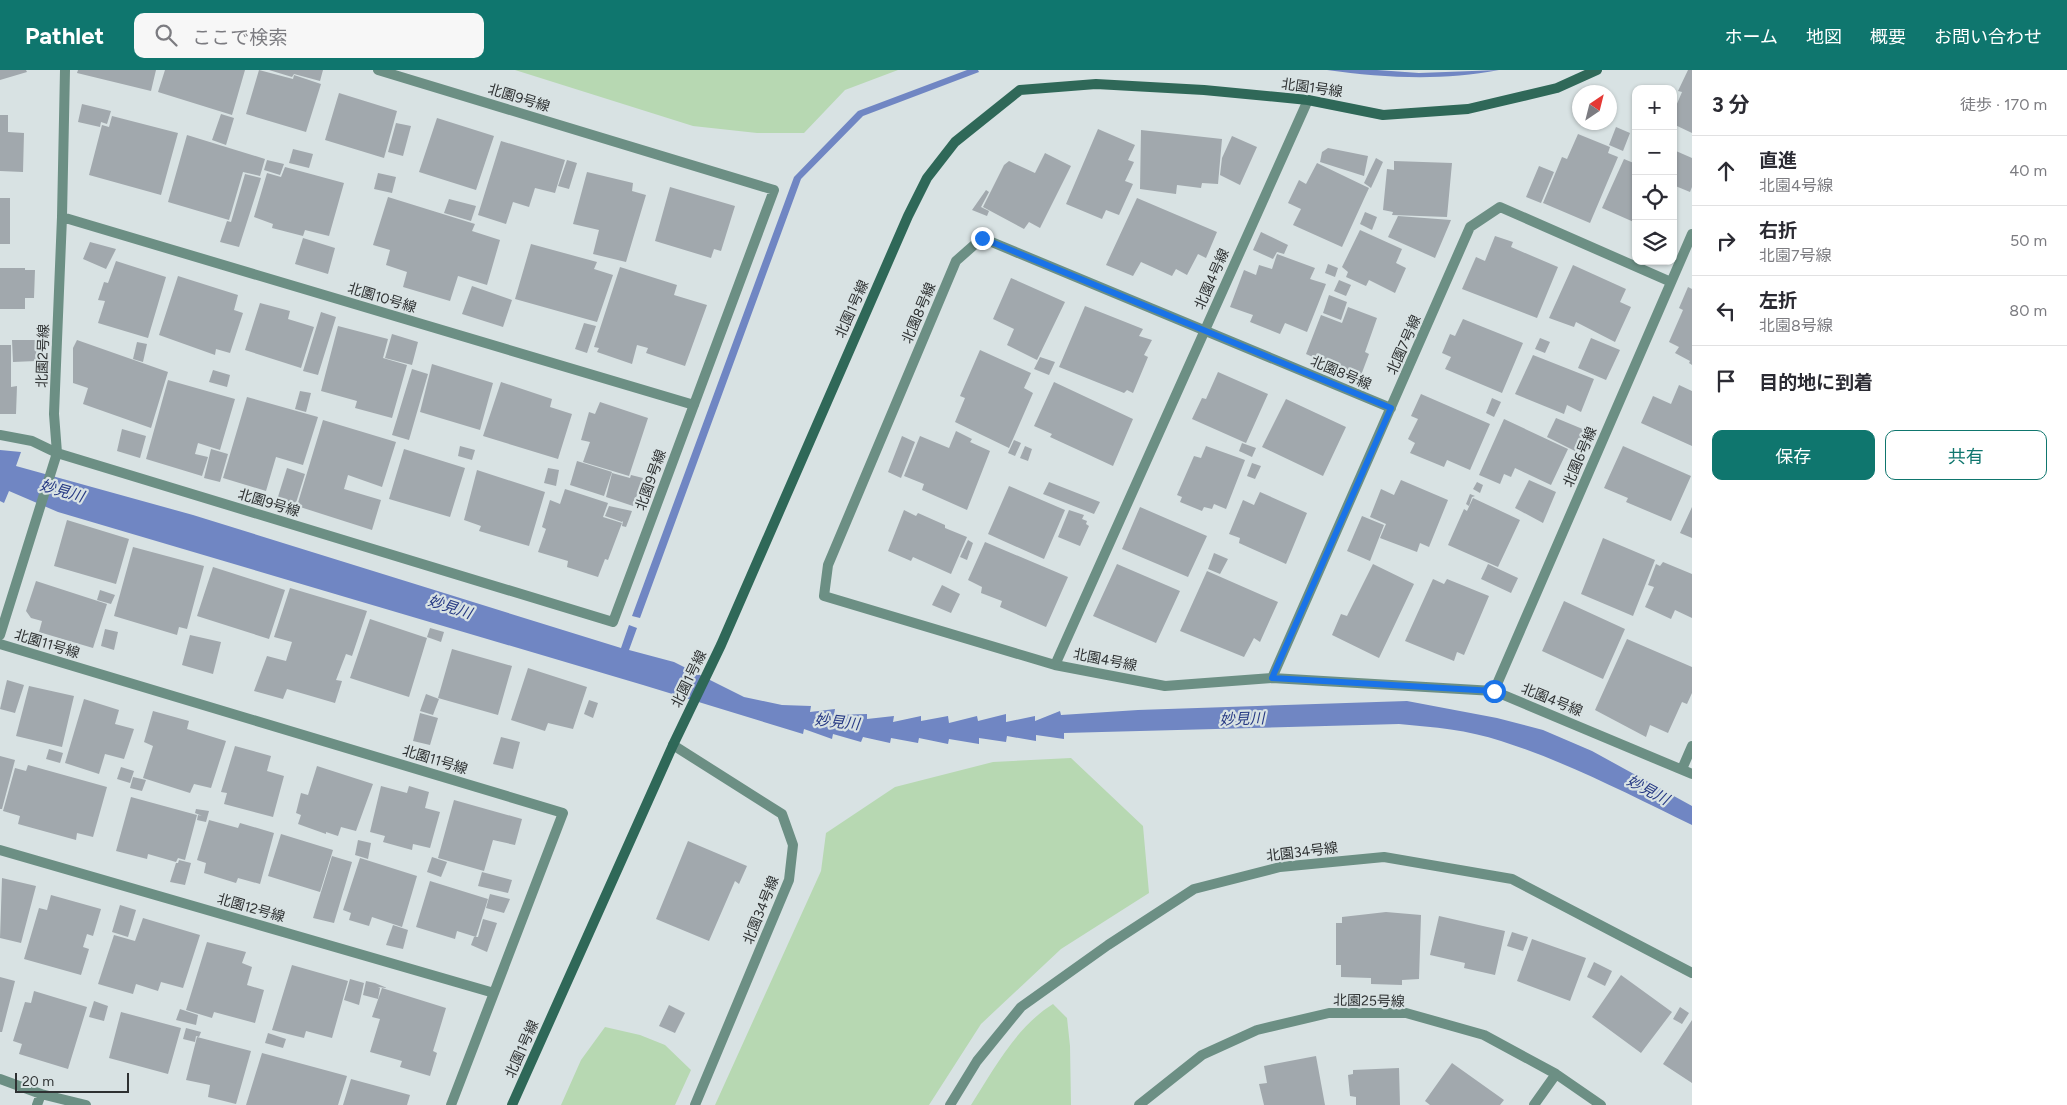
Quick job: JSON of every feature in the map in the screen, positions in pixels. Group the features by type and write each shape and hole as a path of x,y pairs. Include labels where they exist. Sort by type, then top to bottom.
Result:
{"street":[{"name":"北園2号線","path":"0,634 57,453 54,414 62,217 65,70"},
{"name":"北園9号線","path":"57,453 614,622 774,190 378,70"},
{"name":"北園1号線","path":"512,1105 672,745 721,645 908,216 927,178 955,142 1020,90 1096,84 1204,90 1308,100 1383,114 1468,109 1557,88 1597,70"},
{"name":"北園4号線","path":"1308,100 1054,665 1165,686 1272,678 1494,691 1692,774"},
{"name":"北園7号線","path":"1272,678 1470,227 1500,207 1671,282"},
{"name":"北園10号線","path":"62,217 694,405"},
{"name":"北園6号線","path":"1494,691 1692,234"},
{"name":"北園8号線","path":"1054,665 824,596 828,565 956,261 982,238 1391,408"},
{"path":"0,435 32,441 57,453"},
{"name":"北園11号線","path":"0,644 563,813 452,1105"},
{"name":"北園34号線","path":"672,745 782,814 793,845 789,880 695,1105"},
{"path":"1682,769 1692,746"},
{"name":"北園12号線","path":"0,850 494,993"},
{"name":"北園34号線","path":"950,1105 977,1061 1020,1007 1108,945 1194,889 1280,867 1384,857 1512,879 1692,972"},
{"name":"北園25号線","path":"1139,1105 1202,1055 1257,1030 1329,1013 1406,1014 1484,1035 1556,1074 1601,1105"},
{"path":"1534,1105 1556,1074"},
{"path":"0,1080 41,1094 86,1105"},
{"path":"37,1105 41,1094"}],"green space":[{"path":"515,70 898,70 845,90 804,133 757,133 693,126"},
{"path":"1071,758 1143,826 1149,893 1061,949 981,1024 929,1105 715,1105 821,871 826,833 895,787 993,762"},
{"path":"1053,1004 1067,1018 1070,1046 1071,1105 971,1105 997,1063 1017,1037 1040,1013"},
{"path":"605,1027 640,1035 665,1045 691,1070 675,1105 561,1105 581,1060"}],"water":[{"path":"967,70 978,70 979,72 863,116 801,179 640,618 632,616 794,177 858,111"},
{"path":"1327,70 1377,70 1419,73 1499,70 1456,76 1413,77"},
{"name":"妙見川","path":"0,450 21,452 16,466 193,515 621,648 629,625 637,628 629,650 674,662 744,697 782,705 811,706 810,712 835,709 834,715 867,714 867,719 894,716 893,722 921,716 921,721 948,716 949,723 977,716 978,721 1006,714 1006,722 1035,716 1035,721 1060,711 1061,715 1138,710 1407,701 1497,718 1543,730 1592,751 1692,806 1692,825 1598,780 1526,749 1476,734 1425,726 1399,724 1064,733 1064,739 1036,735 1036,741 1007,736 1006,742 979,738 979,744 949,739 948,744 919,738 918,743 891,738 890,743 863,737 861,742 833,734 832,739 804,729 803,734 58,512 9,491 4,503 0,501"}],"building":[{"path":"0,70 26,70 27,72 0,80"},
{"path":"78,70 156,70 151,91 77,73"},
{"path":"165,70 245,70 232,115 158,92"},
{"path":"259,70 293,79 294,75 321,84 306,132 246,114"},
{"path":"269,70 323,70 320,81 294,74 292,77"},
{"path":"1688,70 1692,70 1692,133 1677,126 1677,104 1682,92 1678,91"},
{"path":"339,93 397,111 384,158 325,140"},
{"path":"82,104 111,111 107,124 101,122 100,127 78,122"},
{"path":"221,114 234,118 226,145 212,140"},
{"path":"0,115 8,115 8,132 24,133 23,172 0,171"},
{"path":"112,116 178,133 161,195 89,175 102,125 109,127"},
{"path":"437,118 494,136 476,190 419,172"},
{"path":"396,123 411,126 403,156 388,152"},
{"path":"1617,127 1630,133 1623,151 1609,145"},
{"path":"1098,129 1135,145 1128,160 1134,162 1125,181 1133,184 1119,215 1106,210 1102,219 1066,204"},
{"path":"1141,130 1222,139 1218,184 1202,183 1201,188 1177,185 1176,194 1140,189"},
{"path":"1578,134 1610,147 1608,153 1618,157 1590,223 1543,203 1562,157 1567,159"},
{"path":"187,135 265,159 260,176 243,172 229,220 168,202"},
{"path":"1232,136 1257,147 1240,185 1220,175 1222,158"},
{"path":"501,141 565,160 555,193 535,188 529,207 513,202 506,224 478,215"},
{"path":"1328,148 1368,156 1364,176 1320,162 1322,152"},
{"path":"293,149 313,154 309,168 289,163"},
{"path":"1677,151 1692,158 1692,187 1690,192 1677,187"},
{"path":"1045,153 1071,166 1040,228 1029,222 1024,229 983,207 1004,165 1009,161 1035,173"},
{"path":"1376,158 1383,162 1371,188 1364,183"},
{"path":"1624,159 1632,162 1632,221 1602,208"},
{"path":"267,160 284,164 280,175 264,170"},
{"path":"567,160 577,163 569,189 558,186"},
{"path":"1394,161 1452,163 1447,217 1392,215 1393,212 1383,210 1387,169 1394,170"},
{"path":"1317,163 1369,188 1342,247 1293,225 1301,209 1288,203 1299,180 1306,184"},
{"path":"1539,166 1554,172 1541,203 1526,197"},
{"path":"285,167 344,183 329,236 305,230 303,236 272,228 273,224 254,217 267,173 281,177"},
{"path":"587,172 633,183 632,191 646,195 626,262 593,254 599,230 573,224"},
{"path":"378,173 396,177 392,193 374,189"},
{"path":"245,174 261,178 239,247 220,242 227,221 231,222"},
{"path":"670,187 735,206 721,251 714,249 711,258 655,241"},
{"path":"986,190 989,192 981,207 989,211 987,216 972,210"},
{"path":"388,197 475,224 472,231 500,240 487,285 458,276 450,301 403,287 407,272 386,265 390,250 373,245"},
{"path":"0,198 10,198 10,244 0,244"},
{"path":"1137,198 1217,232 1206,258 1198,254 1187,275 1176,269 1172,276 1141,262 1133,276 1106,265"},
{"path":"449,199 476,206 471,221 444,213"},
{"path":"1365,212 1377,217 1372,230 1360,224"},
{"path":"1398,216 1451,220 1435,258 1388,237"},
{"path":"1360,230 1402,249 1396,263 1406,268 1395,293 1369,280 1366,286 1346,277 1348,272 1342,267"},
{"path":"1261,232 1288,245 1284,254 1277,252 1273,259 1253,250"},
{"path":"1495,236 1513,242 1511,247 1558,267 1537,318 1462,289 1476,257 1485,261"},
{"path":"303,238 335,248 328,274 295,264"},
{"path":"90,242 116,249 106,269 83,259"},
{"path":"531,244 597,262 594,269 613,275 597,322 515,299"},
{"path":"1277,254 1315,268 1310,279 1326,284 1307,332 1285,323 1280,334 1250,322 1253,315 1230,307 1244,270 1256,275 1259,265 1272,269"},
{"path":"116,261 166,277 148,338 98,323 105,301 98,300 104,282 108,283"},
{"path":"1328,264 1338,268 1335,277 1325,273"},
{"path":"1573,265 1626,289 1620,302 1631,307 1615,342 1576,322 1574,327 1549,318"},
{"path":"620,267 677,285 674,295 707,305 685,366 646,353 648,348 637,345 632,364 597,352 599,348 594,347"},
{"path":"0,268 35,270 34,298 25,298 25,309 0,309"},
{"path":"178,276 238,295 234,310 243,313 230,353 216,349 215,355 159,335"},
{"path":"1011,278 1065,302 1037,360 1007,345 1014,329 993,319"},
{"path":"1339,280 1351,285 1346,296 1334,291"},
{"path":"472,286 512,300 503,327 462,314"},
{"path":"1688,287 1692,289 1692,365 1689,363 1690,361 1675,353 1679,347 1669,342 1683,310 1679,308"},
{"path":"1329,295 1347,302 1341,320 1323,313"},
{"path":"260,303 290,311 288,319 314,327 301,368 245,350"},
{"path":"1085,306 1143,329 1139,336 1152,340 1144,355 1148,357 1133,393 1127,390 1124,393 1059,367"},
{"path":"1348,307 1377,318 1365,352 1369,354 1360,378 1306,354 1321,315 1342,323"},
{"path":"321,312 336,317 318,375 303,371"},
{"path":"1463,319 1523,343 1502,393 1445,369 1451,357 1442,353 1450,334 1455,336"},
{"path":"584,323 596,326 587,353 575,349"},
{"path":"338,326 388,339 383,358 407,365 392,418 355,408 357,401 321,391"},
{"path":"392,334 418,342 412,365 385,358"},
{"path":"1540,338 1550,342 1545,353 1535,349"},
{"path":"1591,338 1620,350 1606,380 1578,368"},
{"path":"12,340 37,340 36,361 13,362"},
{"path":"77,340 168,372 151,428 83,404 88,388 73,383 73,348"},
{"path":"137,342 147,344 143,362 133,359"},
{"path":"0,345 11,345 11,387 17,386 16,414 0,414"},
{"path":"980,350 1031,373 1024,388 1033,393 1009,448 955,422 965,398 960,396"},
{"path":"1533,355 1594,379 1581,412 1567,405 1564,414 1515,394"},
{"path":"1040,357 1055,362 1049,375 1034,369"},
{"path":"432,364 493,383 480,430 420,412"},
{"path":"412,369 428,374 409,440 392,435"},
{"path":"213,370 230,375 227,387 209,382"},
{"path":"1218,372 1268,394 1246,443 1192,419 1202,398 1206,399"},
{"path":"168,380 235,399 220,450 198,443 195,454 208,457 202,476 146,459"},
{"path":"501,382 552,399 550,407 572,414 558,459 483,436"},
{"path":"1054,382 1133,419 1113,466 1050,437 1052,434 1034,426"},
{"path":"1679,385 1692,391 1692,446 1641,423 1653,396 1671,404"},
{"path":"300,391 311,393 306,412 295,409"},
{"path":"1421,394 1490,424 1470,470 1447,460 1444,467 1410,453 1415,443 1408,439 1418,419 1411,416"},
{"path":"247,397 318,417 303,465 276,457 266,491 223,478"},
{"path":"1492,398 1501,402 1494,417 1486,413"},
{"path":"1286,399 1346,427 1323,476 1262,447"},
{"path":"600,402 648,418 629,476 583,462 590,442 581,440 589,412 595,414"},
{"path":"1556,418 1585,430 1575,451 1547,437"},
{"path":"1504,419 1568,449 1551,485 1515,468 1511,477 1504,474 1500,484 1479,475"},
{"path":"323,420 396,442 382,487 348,475 344,489 381,500 372,530 297,506"},
{"path":"122,429 146,436 140,458 117,451"},
{"path":"956,431 972,439 970,442 990,451 967,510 922,490 924,484 904,476 920,436 949,448"},
{"path":"902,436 915,442 901,478 888,472"},
{"path":"1014,440 1021,443 1015,456 1008,453"},
{"path":"1242,443 1256,448 1252,457 1239,451"},
{"path":"460,446 475,450 472,460 458,456"},
{"path":"1025,446 1032,449 1028,461 1020,458"},
{"path":"1206,446 1245,460 1226,509 1214,504 1212,509 1204,507 1202,511 1180,502 1182,497 1177,495 1194,456 1201,458"},
{"path":"1623,446 1691,476 1671,521 1626,502 1628,498 1604,488"},
{"path":"211,449 228,454 220,482 204,478"},
{"path":"404,449 465,468 450,517 389,499"},
{"path":"577,461 612,472 604,496 570,485"},
{"path":"1252,463 1261,466 1255,479 1247,476"},
{"path":"287,468 305,474 295,506 277,500"},
{"path":"548,468 559,470 556,486 544,483"},
{"path":"477,470 545,492 529,546 479,531 481,526 464,520"},
{"path":"612,473 630,478 631,475 643,478 633,506 606,497"},
{"path":"1401,480 1448,500 1429,547 1420,543 1417,552 1380,538 1386,524 1370,517 1381,489 1394,495"},
{"path":"1529,480 1556,492 1543,523 1515,508"},
{"path":"1049,482 1100,502 1094,514 1043,494"},
{"path":"1477,482 1483,485 1480,493 1473,489"},
{"path":"1009,486 1065,510 1044,559 988,534"},
{"path":"565,489 608,503 603,517 622,523 608,560 605,559 598,577 567,567 568,561 538,552 546,529 542,527 550,500 560,504"},
{"path":"1260,492 1307,513 1286,564 1239,543 1240,538 1229,534 1243,500 1254,505"},
{"path":"1470,494 1475,496 1472,497 1469,506 1466,504"},
{"path":"1473,498 1520,520 1498,567 1448,545 1464,509 1467,511"},
{"path":"609,506 632,511 626,527 622,526 623,521 605,516"},
{"path":"1140,507 1207,536 1188,577 1122,549"},
{"path":"1692,507 1692,538 1680,533"},
{"path":"904,510 916,516 918,513 945,525 945,528 967,537 951,574 913,557 911,561 888,551"},
{"path":"1069,510 1084,515 1082,519 1087,521 1086,524 1089,526 1080,546 1058,537"},
{"path":"1362,516 1384,525 1370,561 1347,551"},
{"path":"67,520 129,539 116,584 54,566"},
{"path":"1603,538 1655,560 1633,616 1581,594"},
{"path":"968,540 973,543 967,560 960,557"},
{"path":"985,542 1068,577 1046,627 1000,607 1002,601 981,593 982,587 968,580"},
{"path":"133,547 204,566 187,629 179,627 177,635 114,616"},
{"path":"1214,553 1228,559 1220,574 1208,569"},
{"path":"1663,562 1692,574 1692,618 1675,610 1671,619 1645,607 1654,587 1648,585 1656,564 1660,566"},
{"path":"1117,564 1180,591 1156,643 1093,616"},
{"path":"1373,564 1414,584 1379,658 1332,635 1341,614 1347,616"},
{"path":"1488,564 1518,578 1511,593 1481,579"},
{"path":"213,567 285,590 269,639 197,616"},
{"path":"1207,571 1278,602 1260,642 1254,638 1244,657 1180,631"},
{"path":"1433,579 1444,584 1447,579 1489,596 1464,655 1457,652 1454,661 1405,641"},
{"path":"36,581 107,604 93,648 39,632 42,621 31,618 26,611"},
{"path":"942,585 960,594 951,613 932,605"},
{"path":"290,588 367,611 352,656 346,654 336,680 342,681 335,703 287,689 283,699 254,691 267,656 286,661 292,642 274,637"},
{"path":"100,590 115,595 111,604 97,600"},
{"path":"1564,601 1625,629 1603,679 1542,651"},
{"path":"370,619 427,638 409,697 350,678"},
{"path":"430,628 444,632 441,642 427,637"},
{"path":"105,629 118,632 114,650 101,646"},
{"path":"190,635 221,642 213,674 182,665"},
{"path":"1627,639 1692,667 1692,693 1687,704 1682,702 1668,733 1650,725 1646,737 1595,710"},
{"path":"452,649 512,666 498,715 438,698"},
{"path":"528,668 587,687 573,729 548,723 545,731 511,720"},
{"path":"7,680 24,685 15,713 0,709"},
{"path":"29,686 74,696 62,747 16,736"},
{"path":"426,694 439,699 433,715 420,711"},
{"path":"84,699 119,710 115,724 134,729 124,759 105,754 99,774 65,763"},
{"path":"589,700 598,703 593,718 584,714"},
{"path":"153,711 189,721 187,729 226,741 211,788 194,784 190,793 143,778 153,746 144,742"},
{"path":"420,713 438,718 430,745 413,741"},
{"path":"501,737 520,742 513,769 493,764"},
{"path":"235,746 271,756 267,771 284,776 273,817 224,804 227,793 221,792"},
{"path":"49,749 63,753 60,763 46,759"},
{"path":"0,756 15,760 2,809 0,809"},
{"path":"28,765 107,787 93,837 77,833 76,840 18,824 20,816 3,811 15,768 26,771"},
{"path":"317,766 373,784 356,831 341,827 338,836 326,832 326,834 298,824 301,815 296,813 301,793 308,795"},
{"path":"121,767 134,771 130,783 117,779"},
{"path":"133,777 146,780 142,791 130,788"},
{"path":"381,786 407,793 409,786 429,792 425,808 440,812 430,848 413,844 412,850 383,842 385,836 370,832"},
{"path":"131,797 197,815 185,860 178,858 176,862 148,854 147,859 116,851"},
{"path":"454,800 522,819 515,845 493,840 484,871 438,858"},
{"path":"196,809 209,811 206,822 197,820 198,815 202,816 195,813"},
{"path":"209,820 238,828 240,823 274,833 260,884 238,878 236,883 204,873 206,863 197,860"},
{"path":"281,834 333,850 320,892 268,876"},
{"path":"358,840 371,843 368,859 355,855"},
{"path":"688,841 747,866 739,884 735,881 709,941 656,919"},
{"path":"332,856 352,862 334,923 313,918"},
{"path":"432,857 447,862 441,877 427,872"},
{"path":"360,858 417,876 402,927 372,917 369,926 349,920 351,913 343,910"},
{"path":"179,860 191,863 185,885 170,882 176,863"},
{"path":"482,872 512,880 508,893 478,886"},
{"path":"2,878 36,886 21,943 0,938"},
{"path":"430,881 488,899 476,937 457,931 455,939 416,927"},
{"path":"490,894 510,899 504,913 486,908"},
{"path":"51,895 101,909 93,936 87,934 83,947 89,949 81,975 24,959 39,908 47,910"},
{"path":"120,905 136,910 128,937 112,932"},
{"path":"1386,912 1421,915 1419,979 1402,980 1402,985 1371,984 1371,978 1341,977 1341,965 1336,965 1336,923 1342,923 1342,917"},
{"path":"1439,916 1505,931 1495,975 1464,968 1465,963 1430,955"},
{"path":"143,918 200,935 183,988 161,982 158,991 136,984 133,994 98,984 114,935 135,941"},
{"path":"483,919 497,923 487,952 471,945 474,937 478,937"},
{"path":"393,925 408,930 403,949 386,945"},
{"path":"1512,932 1528,937 1523,951 1507,946"},
{"path":"1532,939 1586,958 1570,1001 1517,981"},
{"path":"207,942 246,952 242,963 252,967 247,985 264,990 255,1023 214,1012 212,1018 186,1010"},
{"path":"1594,962 1612,971 1605,986 1587,977"},
{"path":"292,965 348,981 332,1038 306,1031 304,1038 272,1030"},
{"path":"1621,975 1672,1012 1641,1053 1592,1017"},
{"path":"0,977 15,981 2,1032 0,1032"},
{"path":"350,979 364,983 359,1005 344,1000"},
{"path":"366,981 387,988 378,987 380,988 378,999 363,995"},
{"path":"382,988 446,1008 433,1051 437,1053 430,1076 400,1067 402,1061 370,1052 380,1019 372,1017"},
{"path":"34,991 87,1007 68,1069 19,1054 22,1044 13,1041 25,1002 31,1003"},
{"path":"94,1001 108,1006 104,1021 89,1017"},
{"path":"669,1005 685,1013 675,1033 659,1026"},
{"path":"1680,1007 1689,1013 1682,1024 1673,1019"},
{"path":"180,1009 198,1015 196,1025 176,1020"},
{"path":"121,1012 181,1028 168,1074 109,1058"},
{"path":"1692,1020 1692,1083 1663,1064"},
{"path":"186,1028 201,1032 199,1037 196,1036 195,1042 183,1039"},
{"path":"268,1033 286,1039 283,1048 265,1043"},
{"path":"197,1037 251,1051 236,1104 208,1097 210,1085 186,1080"},
{"path":"262,1053 347,1076 338,1105 246,1105"},
{"path":"1316,1056 1325,1105 1264,1105 1259,1084 1267,1083 1264,1066"},
{"path":"1452,1063 1504,1100 1500,1105 1430,1105 1425,1101"},
{"path":"1399,1068 1400,1105 1356,1105 1356,1097 1350,1096 1348,1075 1353,1074 1353,1070"},
{"path":"351,1079 410,1095 407,1105 343,1105"}],"route":[{"path":"982,238 1391,408 1272,678 1494,691"}]}
